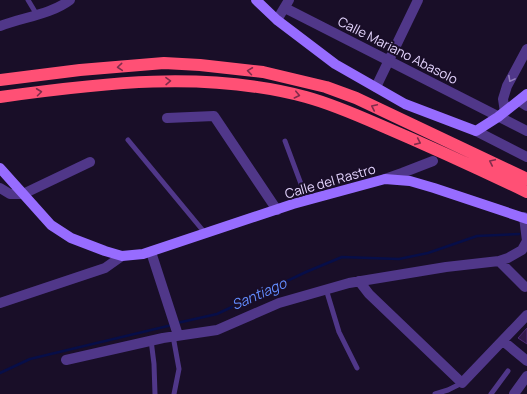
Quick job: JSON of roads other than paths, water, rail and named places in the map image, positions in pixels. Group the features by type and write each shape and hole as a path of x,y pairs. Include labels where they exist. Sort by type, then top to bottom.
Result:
{"highway":[{"path":"0,80 80,70 164,63 200,65 262,72 326,87 356,98 527,179"},
{"path":"0,97 68,88 165,81 197,81 273,89 306,97 339,108 527,192"}],"main road":[{"path":"256,0 277,20 335,64 405,104 476,132 524,100"},
{"name":"Calle del Rastro","path":"0,168 50,225 71,238 105,252 122,256 147,253 307,200 385,179 410,181 525,218"}],"street":[{"path":"0,26 64,5 70,0"},
{"path":"376,87 418,0"},
{"path":"277,20 287,4"},
{"name":"Calle Mariano Abasolo","path":"287,4 389,60 502,114 527,131"},
{"path":"502,114 503,99 507,86 527,49"},
{"path":"167,118 214,116 277,210"},
{"path":"476,132 527,158"},
{"path":"385,179 433,161"},
{"path":"0,188 10,194 24,194 90,162"},
{"path":"66,360 176,335 217,330 281,302 359,281 446,267 499,261 522,250 527,241 525,218"},
{"path":"147,253 173,320 176,335"},
{"path":"0,303 105,268 122,256"},
{"path":"499,261 526,286"},
{"path":"359,281 369,294 462,383 527,315"},
{"path":"502,341 527,361"},
{"path":"514,394 527,376"}],"lane":[{"path":"28,0 37,15"},
{"path":"128,140 206,233"},
{"path":"285,141 307,200"},
{"path":"326,289 339,332 357,368"},
{"path":"174,394 179,369 176,335"},
{"path":"151,340 155,394"},
{"path":"491,394 508,371"},
{"path":"435,394 448,390 462,383"}],"waterway":[{"name":"Santiago","path":"177,323 217,314 306,272 342,257 399,259 428,253 477,236 519,234"},
{"name":"Santiago","path":"0,373 30,359 172,325"}]}
